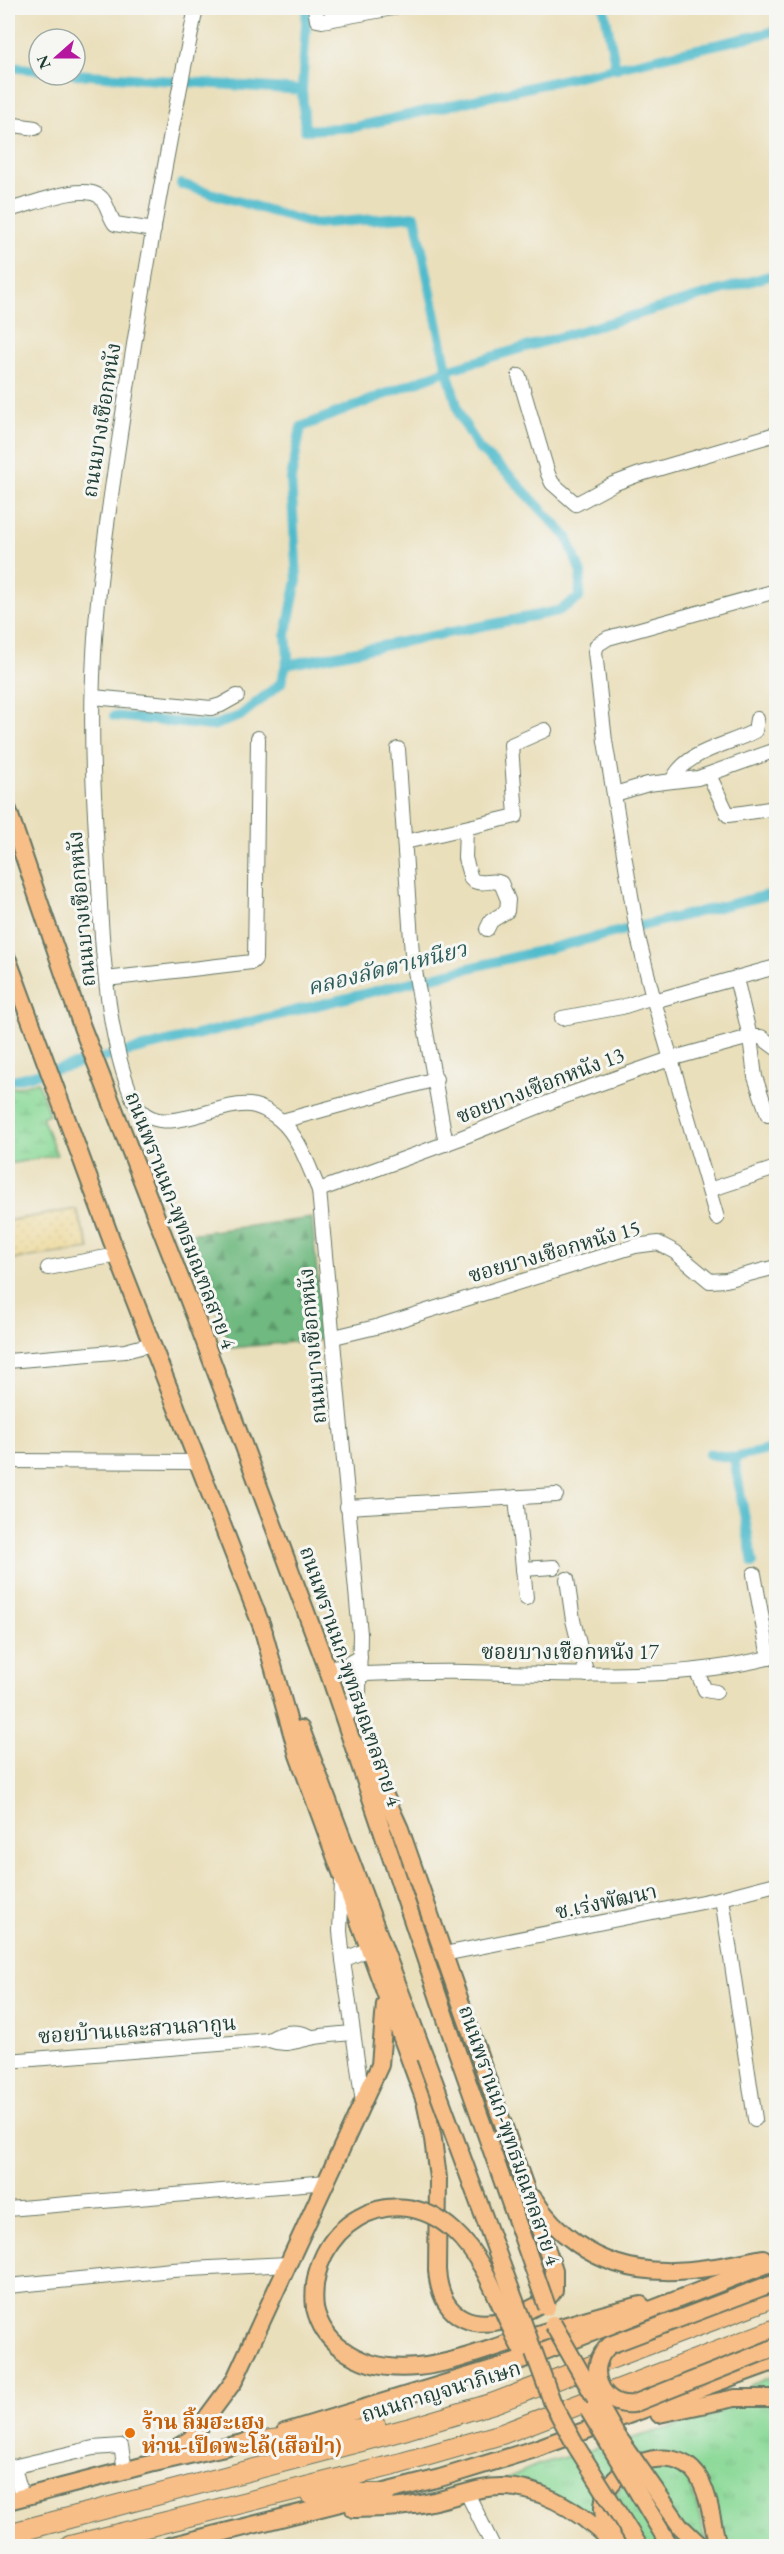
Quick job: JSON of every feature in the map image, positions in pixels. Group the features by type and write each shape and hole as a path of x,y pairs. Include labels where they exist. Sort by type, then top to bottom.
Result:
{"highway":[{"name":"ถนนกาญจนาภิเษก","path":"8,2534 407,2429 494,2403 777,2296"},
{"path":"70,2547 502,2434 777,2330"},
{"path":"248,2443 383,2426 407,2429"},
{"path":"279,2494 385,2494"}],"main road":[{"name":"ถนนพรานนก-พุทธมณฑลสาย 4","path":"8,810 82,1027 198,1324 327,1668 455,2046 553,2324 576,2384 606,2443 670,2547"},
{"path":"8,960 117,1255 261,1623 425,2056 553,2404"},
{"path":"261,1623 286,1718 425,2100 438,2178 437,2270 439,2288 451,2309 472,2322 501,2322 541,2303 554,2290 554,2270 390,1803 371,1765 353,1742"},
{"path":"150,2463 190,2439 234,2382 380,2065 384,2043 385,1999 380,1976"},
{"path":"519,2173 539,2207 566,2236 605,2262 650,2273 678,2272 777,2256"},
{"path":"639,2547 581,2455 520,2346 475,2254 453,2229 430,2215 407,2209 381,2210 359,2218 342,2229 327,2246 317,2268 315,2308 328,2336 347,2353 375,2366 403,2368 445,2362 628,2308 701,2291"},
{"path":"15,2499 150,2463 248,2443 474,2376 777,2261"},
{"path":"777,2283 610,2345 600,2356 596,2370 598,2382 610,2400 623,2405 633,2404 777,2347"},
{"path":"553,2324 613,2441 682,2547"},
{"path":"169,2547 385,2494 582,2432 777,2361"},
{"path":"585,2384 614,2431 674,2517 700,2547"},
{"path":"582,2432 720,2400 749,2396 777,2398"},
{"path":"617,2547 604,2517 604,2500 608,2490 634,2466 644,2461 664,2459 684,2464 698,2476 718,2547"},
{"path":"314,2511 400,2507 467,2493 505,2487 519,2488 548,2497 582,2517 617,2547"}],"street":[{"name":"ถนนบางเชือกหนัง","path":"196,8 154,230 102,554 93,698 93,807 106,979 124,1068 134,1101 144,1116 156,1121 242,1105 255,1105 282,1121 307,1161 319,1190 334,1337 361,1674 359,1692 345,1720"},
{"path":"316,14 393,8"},
{"path":"8,124 35,128"},
{"path":"8,198 14,209 60,195 96,194 102,199 116,224 154,230"},
{"path":"519,376 552,483 576,504 613,484 637,475 777,434"},
{"path":"717,1218 653,999 638,937 599,696 595,652 597,645 608,638 777,591"},
{"path":"93,698 211,708 237,696"},
{"path":"672,782 676,772 693,758 755,731 757,719"},
{"path":"405,842 516,816 511,745 545,730"},
{"path":"106,979 252,962 255,959 258,738"},
{"path":"398,749 408,916 414,975 436,1079 446,1144"},
{"path":"615,794 648,784 687,781 777,750"},
{"path":"709,775 728,815 777,808"},
{"path":"466,828 465,858 471,879 480,883 496,881 501,884 508,900 507,910 491,921 487,929"},
{"path":"562,1018 622,1007 777,967"},
{"path":"736,978 750,1037 755,1077 768,1115"},
{"path":"750,1037 761,1037 777,1048"},
{"name":"ซอยบางเชือกหนัง 13","path":"319,1190 446,1144 570,1094 670,1059 750,1037"},
{"path":"282,1121 436,1079"},
{"path":"709,1190 777,1168"},
{"name":"ซอยบางเชือกหนัง 15","path":"334,1337 386,1324 635,1246 658,1243 675,1252 710,1281 726,1280 777,1267"},
{"path":"48,1268 117,1255"},
{"path":"8,1361 125,1351 152,1344"},
{"path":"8,1461 197,1462"},
{"path":"347,1507 556,1495"},
{"path":"516,1497 526,1598"},
{"path":"523,1569 554,1567"},
{"path":"754,1574 773,1657"},
{"path":"567,1579 573,1620 587,1675"},
{"path":"327,1668 342,1667 360,1657"},
{"name":"ซอยบางเชือกหนัง 17","path":"361,1674 464,1671 587,1675 698,1672 773,1657"},
{"path":"698,1672 705,1690 716,1692"},
{"path":"342,1875 340,1931 363,2105"},
{"name":"ซ.เร่งพัฒนา","path":"444,1954 722,1898 777,1884"},
{"path":"722,1898 755,2119"},
{"path":"343,1960 369,1948"},
{"name":"ซอยบ้านและสวนลากูน","path":"8,2061 269,2040 281,2033 298,2032 312,2037 352,2033"},
{"path":"8,2208 327,2182"},
{"path":"8,2286 172,2270 288,2264"},
{"path":"15,2499 11,2468 93,2448 121,2446 125,2470"},
{"path":"467,2493 493,2547"}],"green space":[{"path":"38,1082 49,1114 42,1117 57,1155 8,1164 8,1089"},
{"path":"312,1218 323,1339 231,1348 188,1234"},
{"path":"776,2375 776,2546 723,2546 691,2464 631,2462 597,2518 503,2480 537,2465 715,2415 751,2385"},
{"path":"659,2464 677,2469 689,2480 708,2546 632,2546 614,2497 624,2482"}],"sand":[{"path":"76,1209 90,1249 8,1260 8,1221"}],"waterway":[{"path":"302,90 307,8"},
{"path":"604,8 616,69"},
{"path":"87,75 302,90 305,130 355,127 776,31"},
{"path":"8,67 27,69"},
{"path":"181,184 313,224 415,216 447,370 460,416 479,449 511,477 567,537 581,573 579,598 558,611 286,665"},
{"path":"114,716 212,726 240,716 281,683 288,656 286,635 297,580 291,479 301,427 447,370 776,274"},
{"name":"คลองลัดตาเหนียว","path":"8,1081 776,893"},
{"path":"709,1454 734,1458 776,1448"},
{"path":"734,1458 753,1563"}],"place":[{"name":"ร้าน ลิ้มฮะเฮง ห่าน-เป็ดพะโล้(เสือป่า)","path":"130,2433"}]}
